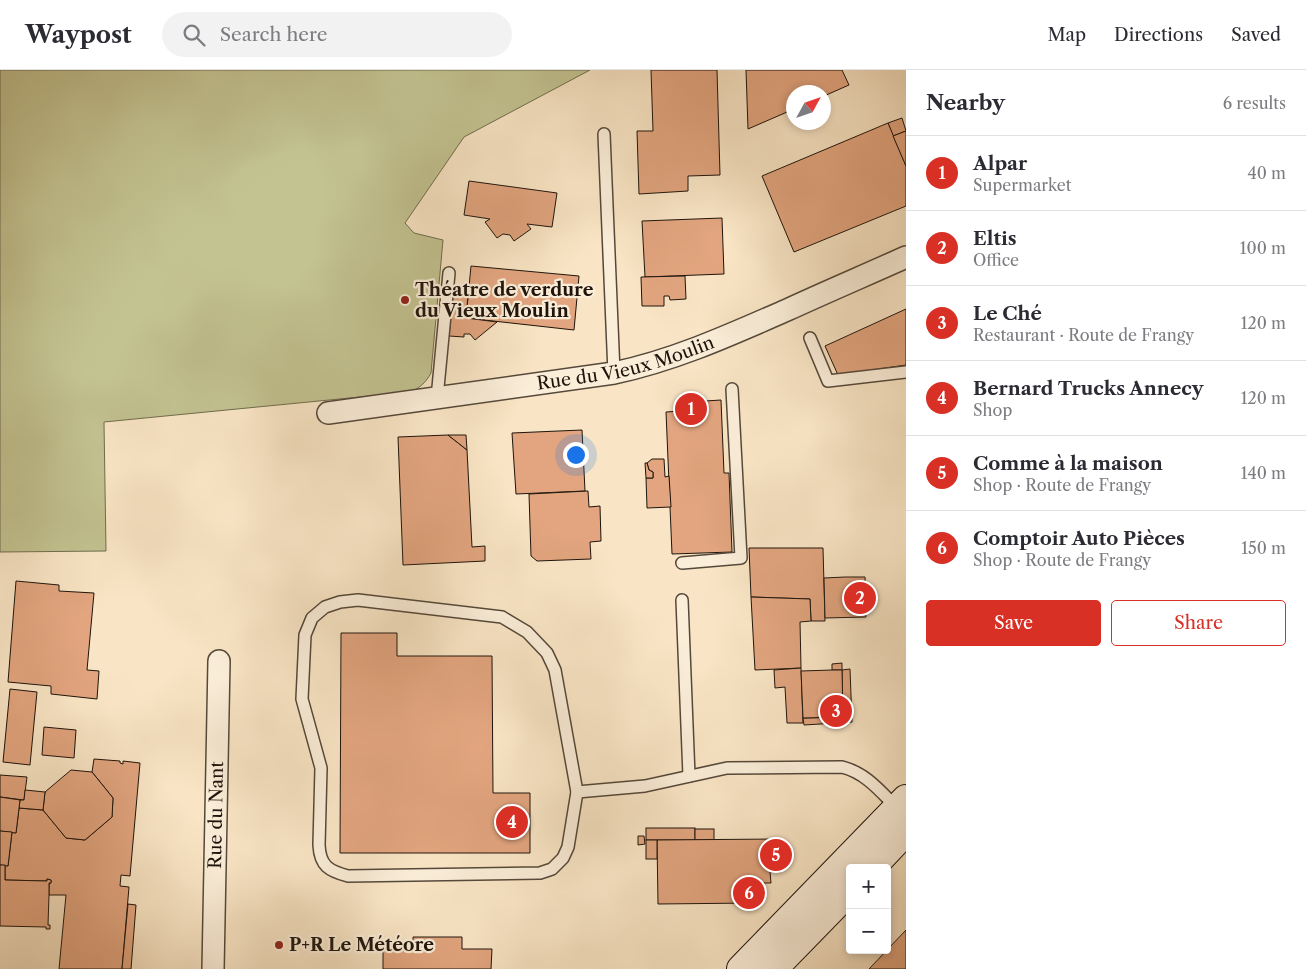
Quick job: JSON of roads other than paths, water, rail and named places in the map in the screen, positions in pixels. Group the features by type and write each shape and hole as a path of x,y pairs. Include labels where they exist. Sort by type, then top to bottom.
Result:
{"main road":[{"path":"873,864 904,814"},
{"path":"741,969 904,814"},
{"path":"773,969 846,894"}],"street":[{"name":"Rue du Vieux Moulin","path":"328,413 614,373 643,367 692,351 906,257"},
{"name":"Rue du Nant","path":"214,969 219,661"}],"lane":[{"path":"604,134 614,373"},
{"path":"437,398 450,273"},
{"path":"810,338 828,382 906,372"},
{"path":"682,563 741,558 732,389"},
{"path":"358,600 502,617 527,632 547,653 555,670 577,792 568,847 563,858 552,869 540,873 348,876 336,873 326,867 319,857 321,768 302,700 305,635 312,618 325,607 340,602 358,600"},
{"path":"682,600 689,776"},
{"path":"577,792 645,786 727,768 842,767 866,777 904,814"}],"place":[{"name":"Théatre de verdure du Vieux Moulin","path":"405,300"},
{"name":"Alpar","path":"691,409"},
{"name":"Eltis","path":"860,598"},
{"name":"Le Ché","path":"836,711"},
{"name":"Bernard Trucks Annecy","path":"512,822"},
{"name":"Comme à la maison","path":"776,855"},
{"name":"Comptoir Auto Pièces","path":"749,893"},
{"name":"P+R Le Météore","path":"279,945"}]}
